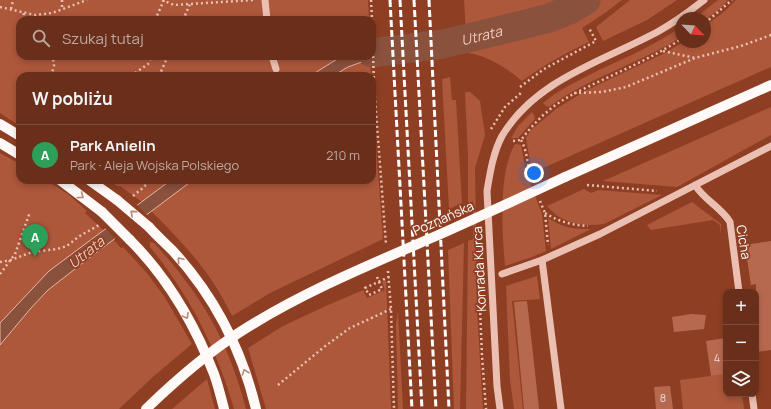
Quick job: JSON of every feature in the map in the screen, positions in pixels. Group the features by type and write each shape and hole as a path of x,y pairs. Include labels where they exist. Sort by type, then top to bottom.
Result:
{"main road":[{"name":"Poznańska","path":"146,409 174,383 239,332 319,288 771,85"},
{"path":"0,124 16,134"},
{"path":"0,143 16,153"},
{"path":"65,184 102,212 130,240 162,276 194,330 214,375 224,409"},
{"path":"95,184 117,200 148,227 181,261 206,293 218,312 235,345 250,385 256,409"}],"street":[{"path":"265,0 267,16"},
{"name":"Konrada Kurca","path":"500,409 497,386 487,191 492,163 501,137 516,116 546,89 564,78 659,31 704,0"},
{"path":"273,60 276,69"},
{"path":"502,274 542,260 600,234 771,146"},
{"name":"Cicha","path":"695,185 701,194 725,215 730,222 739,289"},
{"path":"542,260 561,409"},
{"path":"752,397 754,409"}],"path":[{"path":"11,9 14,0"},
{"path":"62,0 62,9"},
{"path":"0,7 35,15 52,13 87,0"},
{"path":"157,16 164,0 174,5 254,0"},
{"path":"371,0 372,16"},
{"path":"711,18 732,0"},
{"path":"185,16 190,4"},
{"path":"520,87 544,68 596,41 589,28"},
{"path":"574,94 620,89 695,58 741,46 771,35"},
{"path":"512,141 521,140 544,114 554,106 574,94 662,51 675,43"},
{"path":"662,51 695,58"},
{"path":"52,72 54,66 53,60"},
{"path":"137,72 148,64 150,60"},
{"path":"161,72 166,60"},
{"path":"373,60 374,72"},
{"path":"376,111 386,246"},
{"path":"521,140 524,145 529,171"},
{"path":"128,201 147,184"},
{"path":"587,185 678,193"},
{"path":"0,274 15,254 30,212"},
{"path":"548,249 545,213 558,221 570,224 595,226 600,234"},
{"path":"0,262 11,260 32,252 57,249 67,246 78,237 94,229 100,224"},
{"path":"388,270 391,309 394,409"},
{"path":"377,278 382,289 369,295 366,288 389,277"},
{"path":"278,385 324,347 350,328 391,309"}],"shaded area":[{"path":"0,0 368,0 369,16 16,16 16,60 336,60 316,72 16,72 16,123 0,113"},
{"path":"464,0 574,0 548,12 508,24 466,32"},
{"path":"597,0 622,0 582,28 589,42 572,50 522,81 497,63 468,53 467,45 551,24 582,10"},
{"path":"630,0 677,0 647,20 603,41 596,27"},
{"path":"718,0 728,0 711,16 711,12 703,12"},
{"path":"736,0 771,0 771,67 532,173 526,138 531,130 556,109 585,91 675,47 711,48 711,22"},
{"path":"675,31 675,41 665,47 581,87 564,96 549,107 543,103 570,85 651,45"},
{"path":"370,60 371,72 340,72 348,67"},
{"path":"450,77 452,100 456,100 462,203 449,209 442,79"},
{"path":"469,91 480,101 485,135 475,168 477,310 483,409 466,409 468,241 473,239 473,201 468,203 468,155 465,92"},
{"path":"771,107 771,135 677,187 603,181"},
{"path":"532,112 535,119 518,138 511,138 518,126"},
{"path":"376,144 383,239 272,292 232,316 224,300 206,272 186,248 151,211 188,184 376,184"},
{"path":"515,144 521,145 526,172 542,214 546,251 505,266 502,203 506,171"},
{"path":"0,153 16,162 16,184 52,184 68,194 87,211 85,213 104,231 89,242 0,323"},
{"path":"114,184 166,184 142,202 120,186"},
{"path":"584,189 591,193 599,190 662,195 604,224 596,225 573,223 559,217 547,206"},
{"path":"692,202 721,224 721,234 720,225 713,220 651,230 647,225"},
{"path":"548,218 569,227 591,229 551,249"},
{"path":"113,239 121,248 123,247 146,272 164,296 192,344 154,376 119,409 0,409 0,345 48,290"},
{"path":"150,242 154,243 186,281 211,320 222,340 231,362 246,409 234,409 219,365 201,324 178,285 150,247"},
{"path":"464,243 460,409 454,409 448,250"},
{"path":"537,276 540,299 512,301 523,409 514,409 510,380 506,286"},
{"path":"386,280 391,409 266,409 248,348 283,326 363,290 367,298 385,290 382,282"},
{"path":"398,311 403,409 398,409 396,324"},
{"path":"723,374 723,397 742,397 744,409 683,409 680,380"},
{"path":"207,379 215,409 172,409"}],"water":[{"path":"376,47 384,47 385,57 376,58"},
{"path":"336,60 367,60 348,67 340,72 316,72"},
{"path":"166,184 188,184 48,290 0,345 0,323 49,271"}],"pier":[{"path":"136,204 148,216 116,240 105,228"}],"building":[{"path":"771,241 771,350 759,352 759,289 756,289 756,284 751,285 745,245"},
{"path":"527,301 539,409 524,409 514,302"},
{"path":"691,314 706,315 704,329 674,332 672,317"},
{"path":"723,338 723,374 711,376 706,341"},
{"path":"670,386 673,409 656,409 654,387"}],"waterway":[{"name":"Utrata","path":"376,52 443,44 526,24 549,18 569,10 586,0"}],"railway":[{"path":"390,0 412,409"},
{"path":"400,0 422,409"},
{"path":"414,0 436,409"},
{"path":"429,0 449,409"}],"place":[{"name":"Park Anielin","path":"35,257"}]}
